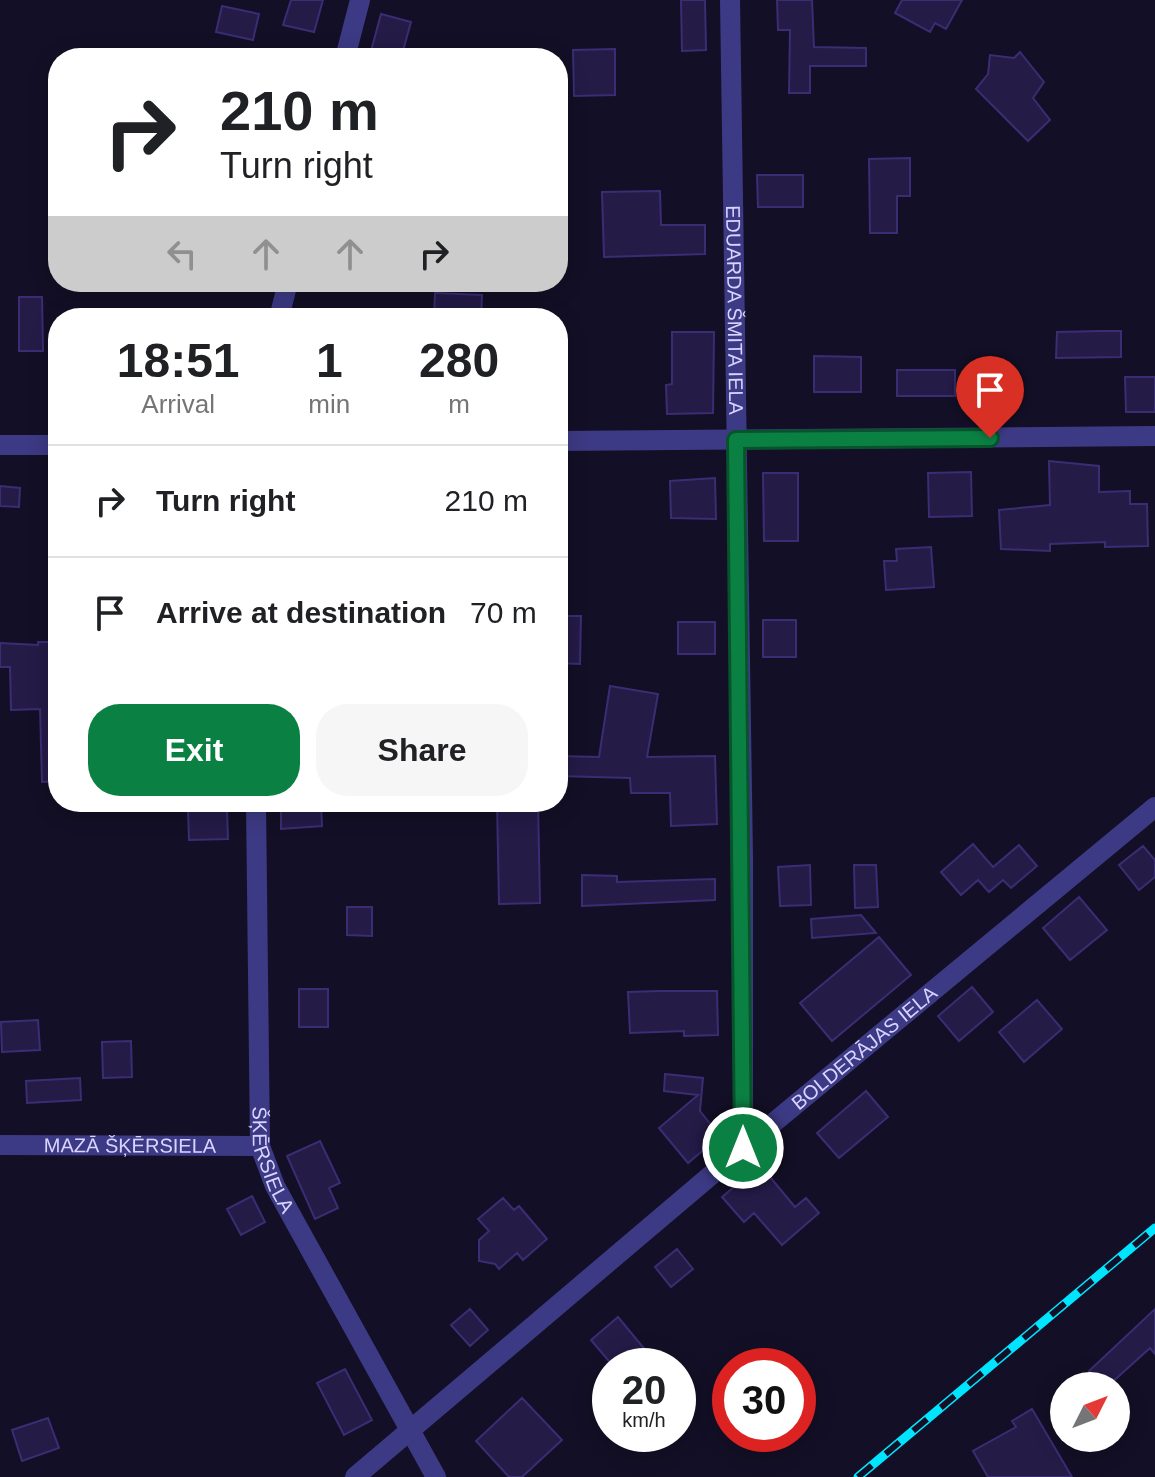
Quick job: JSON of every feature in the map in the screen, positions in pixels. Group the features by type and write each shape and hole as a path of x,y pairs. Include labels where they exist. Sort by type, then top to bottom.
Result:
{"street":[{"path":"348,48 360,0"},
{"name":"EDUARDA ŠMITA IELA","path":"730,0 743,1148"},
{"path":"568,441 1155,436"},
{"path":"0,445 48,445"},
{"name":"BOLDERĀJAS IELA","path":"355,1477 743,1148 1155,807"},
{"name":"ŠĶĒRSIELA","path":"256,812 260,1146 275,1186 436,1477"},
{"name":"MAZĀ ŠĶĒRSIELA","path":"0,1145 260,1146"}],"building":[{"path":"291,0 323,0 314,32 283,25"},
{"path":"681,0 705,0 706,50 682,51"},
{"path":"777,0 812,0 814,47 866,48 866,66 810,66 810,93 789,93 790,30 778,30"},
{"path":"902,0 962,0 946,29 935,23 930,32 895,13"},
{"path":"222,6 259,14 253,40 216,32"},
{"path":"381,14 411,22 404,48 372,48"},
{"path":"615,49 615,95 574,96 573,50"},
{"path":"1020,52 1044,82 1033,98 1050,120 1028,141 976,89 988,74 990,55 1014,58"},
{"path":"910,158 910,196 897,196 897,233 870,233 869,159"},
{"path":"757,175 803,175 803,207 758,207"},
{"path":"660,191 661,225 705,225 705,254 604,257 602,192"},
{"path":"435,293 482,295 481,308 434,308"},
{"path":"19,297 42,297 43,351 19,351"},
{"path":"1121,331 1121,357 1056,358 1057,332"},
{"path":"672,332 714,332 713,413 667,414 666,385 672,384"},
{"path":"814,356 861,357 861,392 814,392"},
{"path":"897,370 955,370 955,396 897,396"},
{"path":"1125,377 1155,377 1155,412 1126,412"},
{"path":"1049,461 1099,466 1099,492 1130,491 1130,504 1147,504 1148,546 1105,547 1105,542 1050,544 1050,551 1001,549 999,510 1050,505"},
{"path":"971,472 972,516 929,517 928,473"},
{"path":"763,473 798,473 798,541 764,541"},
{"path":"715,478 716,519 671,518 670,481"},
{"path":"0,486 20,488 19,507 0,506"},
{"path":"931,547 934,587 886,590 884,561 897,561 896,549"},
{"path":"568,616 581,616 580,664 568,663"},
{"path":"763,620 796,620 796,657 763,657"},
{"path":"678,622 715,622 715,654 678,654"},
{"path":"38,642 48,642 48,782 42,782 40,709 11,710 10,667 0,667 0,643 38,645"},
{"path":"610,686 658,694 647,757 715,756 717,824 671,826 670,793 631,793 630,778 568,776 568,756 599,757"},
{"path":"188,812 227,812 228,839 189,840"},
{"path":"281,812 321,812 322,826 281,829"},
{"path":"497,812 538,812 540,903 499,904"},
{"path":"973,844 993,867 1019,845 1037,866 1011,888 1003,880 989,892 978,880 961,895 941,872"},
{"path":"1143,846 1155,860 1155,877 1139,890 1119,865"},
{"path":"810,865 811,905 780,906 778,867"},
{"path":"854,865 876,865 878,907 855,908"},
{"path":"582,875 617,876 617,882 715,879 715,900 582,906"},
{"path":"1079,897 1107,930 1070,960 1043,928"},
{"path":"347,907 372,907 372,936 347,935"},
{"path":"861,915 876,933 812,938 811,919"},
{"path":"879,937 911,975 832,1041 800,1003"},
{"path":"972,987 993,1012 959,1041 938,1016"},
{"path":"299,989 328,989 328,1027 299,1027"},
{"path":"717,991 718,1035 684,1036 684,1031 630,1033 628,992"},
{"path":"1037,1000 1062,1029 1024,1062 999,1032"},
{"path":"38,1020 40,1050 2,1052 1,1022"},
{"path":"131,1041 132,1077 103,1078 102,1042"},
{"path":"665,1074 703,1078 700,1111 720,1136 688,1163 659,1128 698,1095 664,1091"},
{"path":"80,1078 81,1100 27,1103 26,1081"},
{"path":"866,1091 888,1117 839,1158 817,1133"},
{"path":"320,1141 340,1183 329,1188 338,1208 315,1219 287,1156"},
{"path":"760,1165 795,1207 806,1198 819,1213 782,1245 754,1213 744,1222 722,1197"},
{"path":"252,1196 265,1222 241,1235 227,1209"},
{"path":"503,1198 514,1210 519,1206 547,1239 523,1260 517,1253 499,1269 495,1264 479,1261 479,1240 489,1231 478,1219"},
{"path":"677,1249 693,1269 671,1287 655,1267"},
{"path":"470,1309 488,1330 470,1346 451,1325"},
{"path":"1155,1309 1155,1354 1150,1348 1123,1372 1089,1371"},
{"path":"618,1317 644,1348 598,1348 591,1340"},
{"path":"345,1369 372,1420 344,1435 317,1383"},
{"path":"522,1398 562,1440 522,1477 509,1477 476,1441"},
{"path":"1032,1409 1050,1440 1050,1452 1057,1452 1072,1477 988,1477 973,1451 1016,1427 1012,1421"},
{"path":"48,1418 59,1448 22,1461 12,1430"}],"railway":[{"path":"858,1477 1155,1228"}],"route":[{"path":"743,1148 743,858 736,440 990,438"}]}
